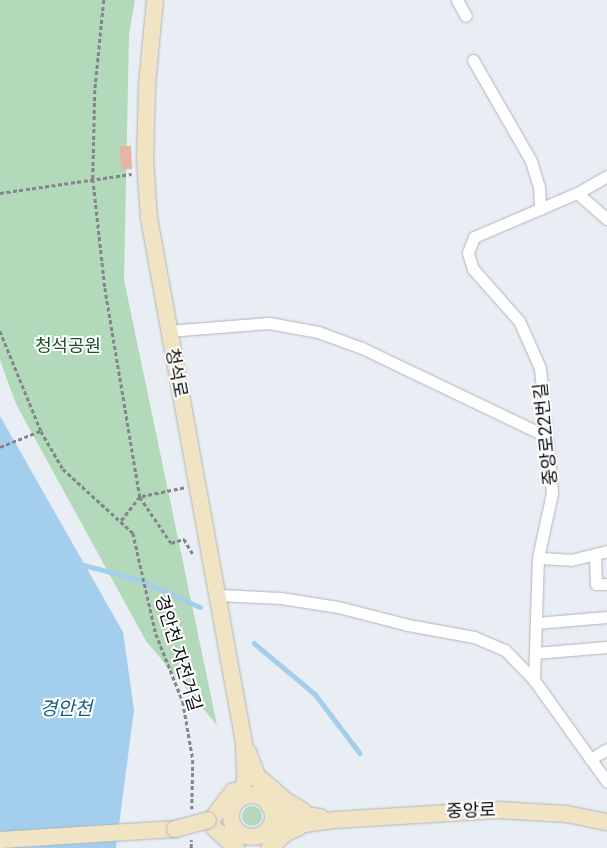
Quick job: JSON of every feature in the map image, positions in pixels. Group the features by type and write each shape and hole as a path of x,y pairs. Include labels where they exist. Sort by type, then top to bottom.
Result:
{"street":[{"name":"청석로","path":"155,0 147,85 146,173 154,250 219,595 244,743"},
{"path":"457,0 466,16"},
{"path":"472,60 531,161 539,187 540,209"},
{"name":"중앙로22번길","path":"534,680 538,558 544,521 552,493 540,368 535,351 519,321 473,268 468,253 474,237 577,194 607,176"},
{"path":"577,194 607,219"},
{"path":"168,331 269,323 318,332 362,348 546,436"},
{"path":"538,558 571,560 607,551"},
{"path":"595,555 596,584 607,584"},
{"path":"219,595 271,597 338,607 408,625 474,637 505,650 534,680 607,782"},
{"path":"536,623 607,617"},
{"path":"535,653 607,647"},
{"path":"236,837 231,814 245,780 244,743"},
{"path":"244,743 261,779 270,807 265,840"},
{"path":"590,758 607,749"},
{"path":"206,823 234,789 245,761"},
{"path":"261,779 309,820"},
{"path":"0,840 176,829 206,823 250,795 270,807 309,820"},
{"name":"중앙로","path":"309,820 499,810 567,814 607,822"},
{"path":"236,837 251,837 265,840 309,820"},
{"path":"206,823 236,837 246,848"}],"path":[{"path":"104,0 95,90 93,179 105,288 140,497 171,543 184,539 194,555"},
{"path":"0,194 93,179 146,173"},
{"name":"경안천 자전거길","path":"0,331 41,431 77,485 121,521 132,533 156,634 183,702 206,823"},
{"path":"0,447 41,431"},
{"path":"121,521 140,497 198,486"},
{"path":"191,838 191,848"}],"green space":[{"name":"청석공원","path":"0,0 135,0 129,34 124,280 217,725 146,641 16,404 0,360"},
{"path":"252,806 259,809 262,816 259,823 252,826 245,823 242,816 245,809"}],"water":[{"name":"경안천","path":"0,416 123,632 134,710 116,848 0,848"}],"building":[{"path":"120,146 131,146 132,169 121,170"}],"waterway":[{"path":"80,564 137,579 200,607"},
{"path":"254,643 315,694 360,753"}]}
